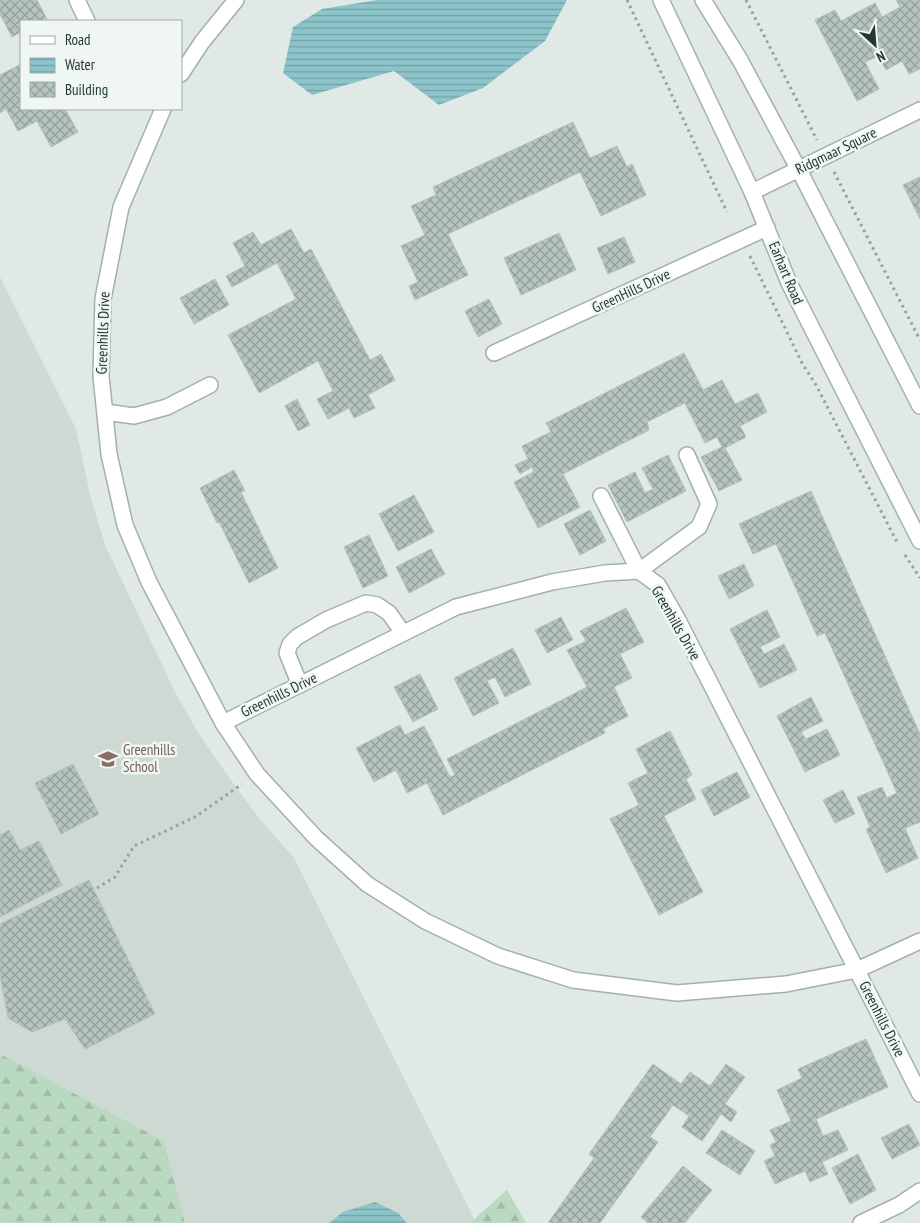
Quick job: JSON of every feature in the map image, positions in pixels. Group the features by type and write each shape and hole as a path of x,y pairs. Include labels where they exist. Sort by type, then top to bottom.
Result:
{"street":[{"path":"77,0 87,20"},
{"path":"182,72 202,42 236,0"},
{"name":"Earhart Road","path":"662,0 752,192 789,284 920,541"},
{"path":"703,0 740,60 799,170 920,406"},
{"name":"Greenhills Drive","path":"163,110 121,207 104,290 101,376 109,454 125,525 150,582 223,723 257,774 316,838 367,884 424,921 498,956 573,980 677,993 786,984 857,970 920,941"},
{"name":"Ridgmaar Square","path":"752,192 920,110"},
{"name":"GreenHills Drive","path":"494,353 767,228"},
{"path":"105,412 134,416 168,407 210,385"},
{"path":"601,496 639,571 699,527 709,504 687,455"},
{"name":"Greenhills Drive","path":"223,723 456,607 552,582 605,573 639,571 658,585 678,620 920,1094"},
{"path":"300,685 288,653 290,644 297,637 326,620 366,603 377,605 389,613 403,633"},
{"path":"861,1223 899,1205 920,1191"}],"path":[{"path":"627,0 727,212"},
{"path":"748,251 802,363 816,385 899,545"},
{"path":"904,553 920,578"},
{"path":"97,888 115,877 134,846 195,816 257,774"}],"shaded area":[{"name":"Greenhills School","path":"0,277 76,429 90,495 105,545 176,694 199,734 233,783 258,817 294,858 476,1223 0,1223"}],"green space":[{"path":"0,1054 164,1141 185,1223 0,1223"},
{"path":"507,1190 526,1223 470,1223"}],"water":[{"path":"377,0 567,0 545,41 483,88 439,105 394,71 312,95 283,73 293,27 322,9"},
{"path":"375,1202 398,1213 407,1223 329,1223 343,1212"}],"building":[{"path":"0,0 37,0 47,19 20,20 20,33 12,37 0,14"},
{"path":"896,0 920,0 920,69 909,74 902,61 886,70 878,56 865,62 879,89 857,101 815,20 835,10 841,21 875,3 882,17 900,7"},
{"path":"20,65 20,110 66,110 78,132 51,147 37,121 18,131 6,109 0,113 0,75"},
{"path":"573,122 590,158 617,146 627,167 632,164 646,195 601,216 580,172 448,234 468,275 415,300 409,286 418,282 401,246 425,235 411,206 436,195 433,187"},
{"path":"920,177 920,219 903,185"},
{"path":"291,229 304,253 311,249 370,360 381,354 395,380 368,395 375,408 354,418 349,408 328,419 317,399 333,391 318,361 259,393 228,335 296,299 277,263 232,287 226,276 245,266 233,243 253,232 261,245"},
{"path":"559,233 576,270 521,295 504,258"},
{"path":"624,237 635,262 608,274 597,248"},
{"path":"215,279 229,305 194,324 180,298"},
{"path":"489,299 502,324 478,337 465,311"},
{"path":"684,353 703,390 722,380 735,404 758,393 767,412 740,426 746,437 725,448 742,480 719,491 701,457 722,447 717,437 705,443 685,403 647,422 649,430 563,474 580,507 538,528 514,482 534,472 532,467 520,474 515,465 528,459 522,446 551,432 546,423"},
{"path":"297,399 310,425 298,431 285,406"},
{"path":"668,455 686,491 627,522 608,485 635,472 645,493 653,489 642,468"},
{"path":"234,470 245,491 241,492 278,568 249,583 200,488"},
{"path":"811,491 920,734 920,822 905,828 918,858 886,873 866,829 870,827 857,797 882,787 887,798 897,793 825,633 817,636 776,544 753,554 739,524"},
{"path":"414,495 434,532 398,551 379,514"},
{"path":"590,510 606,541 580,555 564,524"},
{"path":"369,535 388,576 363,588 344,547"},
{"path":"431,549 445,574 409,593 396,567"},
{"path":"744,564 754,586 729,599 718,576"},
{"path":"626,608 644,642 620,654 632,678 614,687 628,716 603,729 605,733 443,815 427,783 407,793 396,770 374,782 356,748 400,725 405,735 424,726 450,777 455,775 447,759 587,687 567,650 586,641 580,631"},
{"path":"767,610 780,637 760,647 764,654 784,644 797,670 760,688 730,629"},
{"path":"561,617 573,640 547,653 535,630"},
{"path":"513,648 531,684 505,697 495,677 487,681 499,703 473,716 454,678"},
{"path":"420,674 438,709 413,722 394,687"},
{"path":"811,697 823,721 801,732 806,739 827,729 840,755 805,772 777,716"},
{"path":"670,731 692,775 686,779 696,799 664,816 703,892 659,915 610,819 639,805 628,783 648,773 636,749"},
{"path":"73,764 99,814 61,834 35,783"},
{"path":"737,772 750,797 714,816 701,790"},
{"path":"843,790 855,814 835,823 823,800"},
{"path":"9,830 20,850 39,841 62,885 0,917 0,835"},
{"path":"89,880 155,1014 85,1049 65,1019 32,1032 8,1018 0,975 0,924"},
{"path":"866,1039 888,1087 816,1119 823,1136 838,1130 848,1150 822,1162 828,1174 810,1182 805,1171 775,1184 764,1161 775,1156 770,1145 776,1142 770,1130 791,1121 777,1090 802,1078 798,1069"},
{"path":"653,1064 681,1084 690,1072 710,1086 726,1064 745,1077 725,1104 737,1112 731,1122 721,1114 702,1141 682,1127 689,1116 673,1105 650,1137 658,1142 600,1223 548,1223 594,1158 589,1154"},
{"path":"909,1124 920,1145 892,1159 881,1138"},
{"path":"722,1130 755,1151 740,1175 706,1153"},
{"path":"858,1154 876,1190 850,1204 832,1168"},
{"path":"683,1166 712,1190 685,1223 648,1223 641,1217"}],"place":[{"name":"Greenhills School","path":"108,759"}]}
